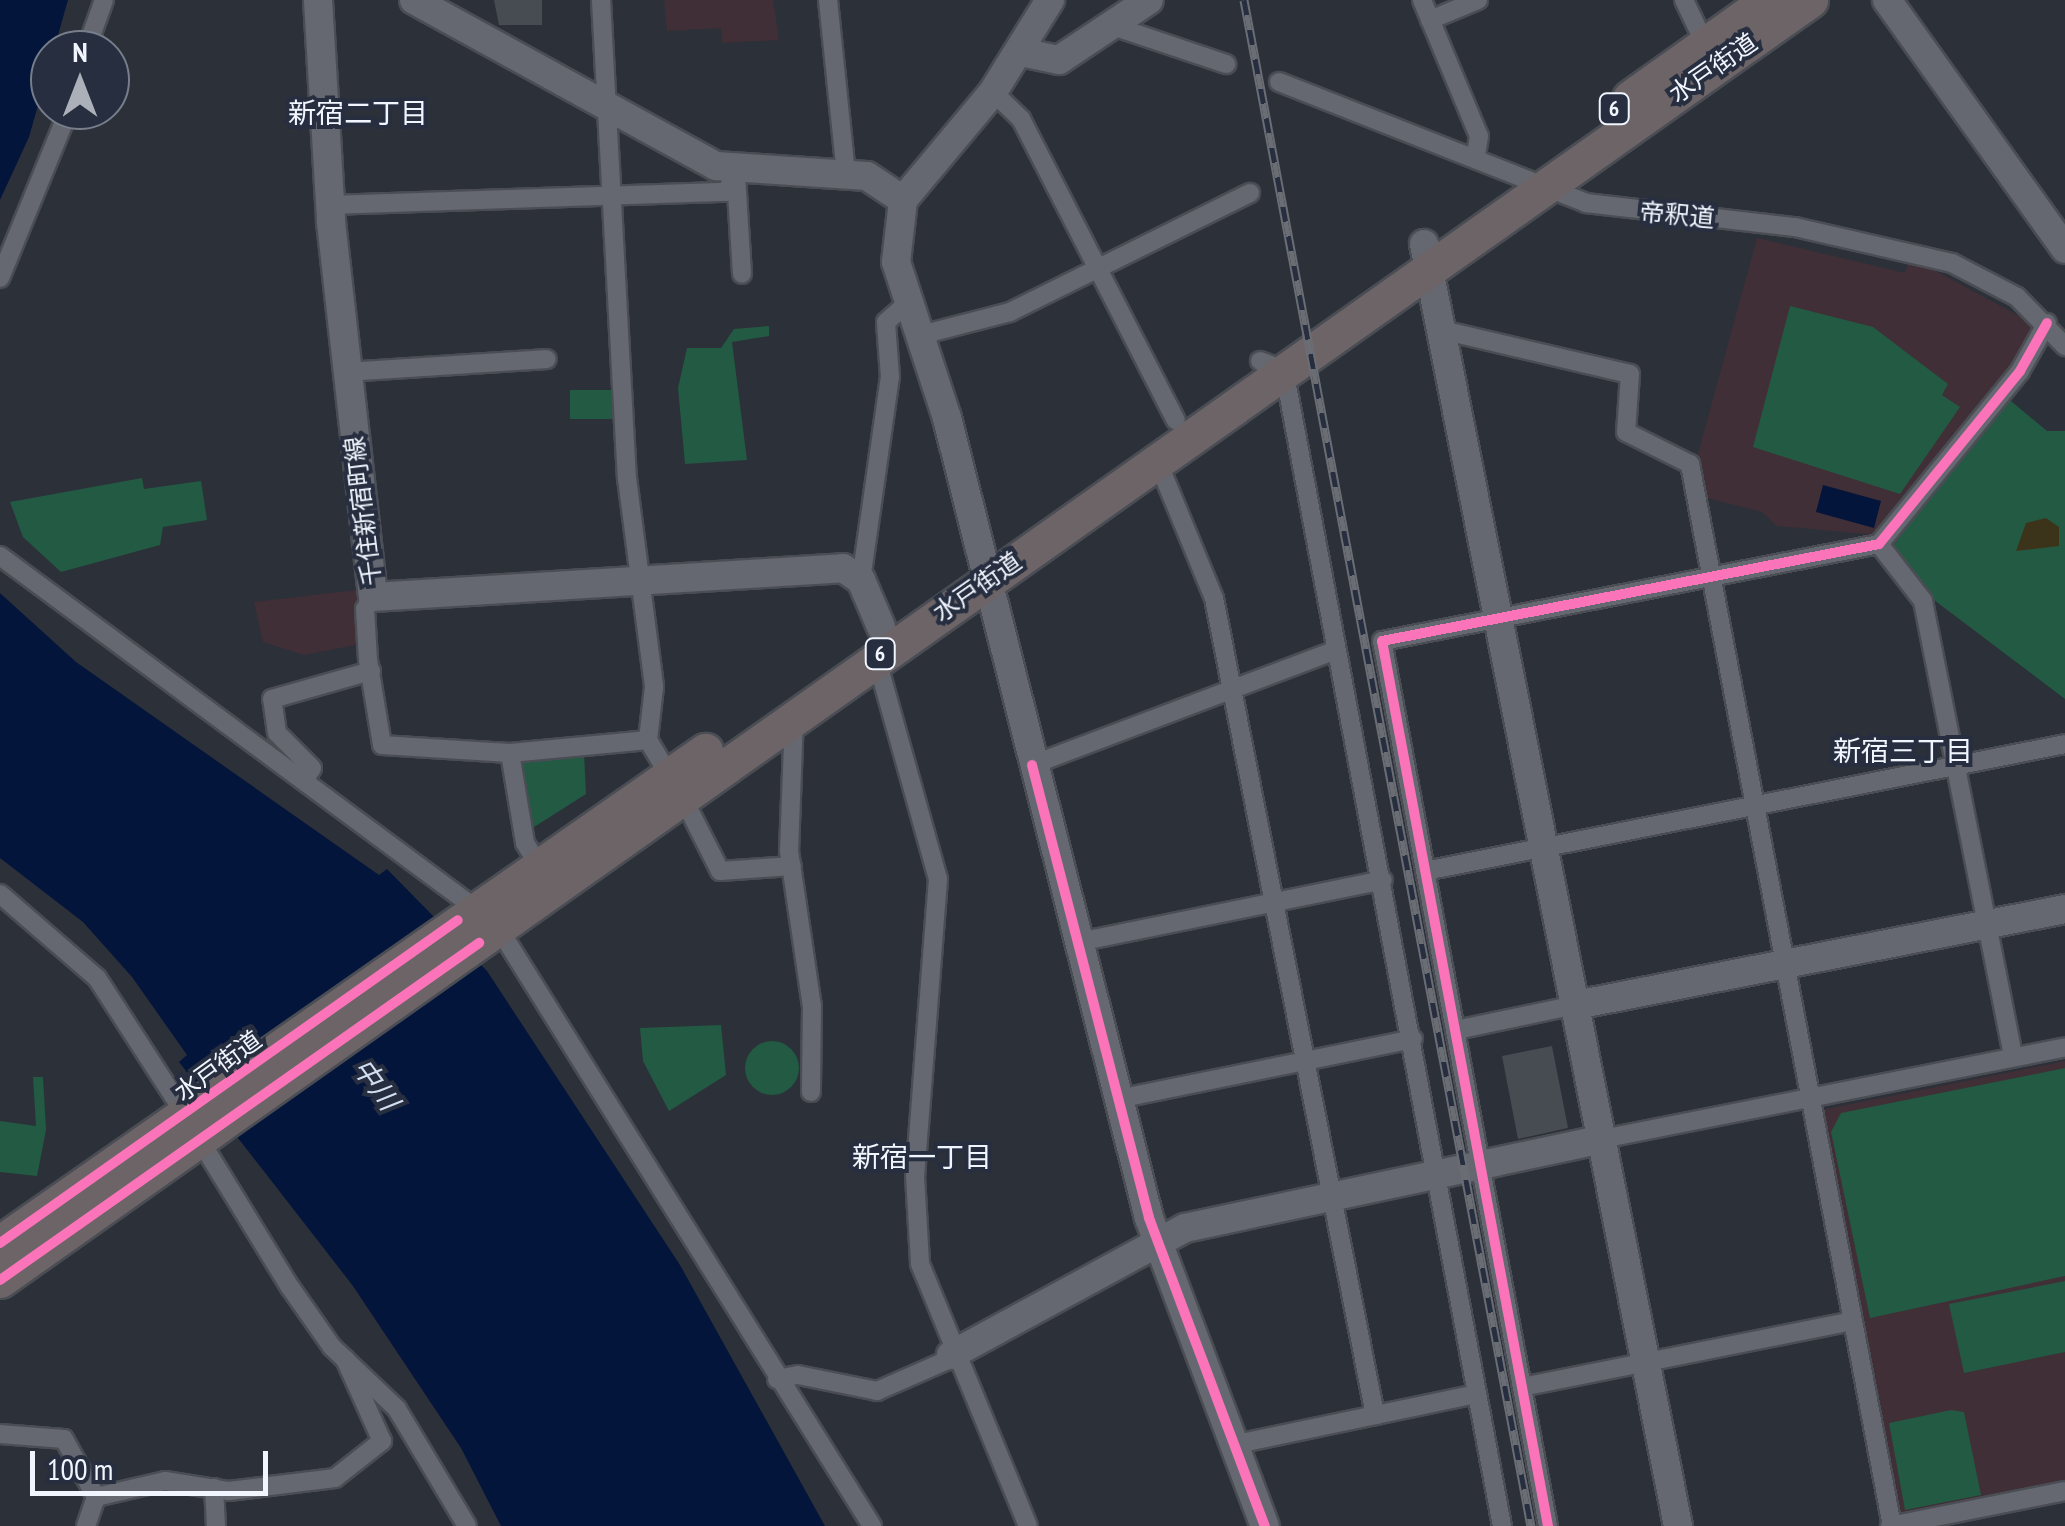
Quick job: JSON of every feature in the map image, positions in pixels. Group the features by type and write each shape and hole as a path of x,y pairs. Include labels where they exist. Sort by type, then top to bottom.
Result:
{"highway":[{"name":"水戸街道","path":"1535,179 1705,44 1768,0"},
{"name":"水戸街道","path":"982,568 1157,460 1272,365 1427,255 1535,179 1810,0"},
{"name":"水戸街道","path":"0,1280 200,1123 982,568 1176,420 1272,365"},
{"name":"水戸街道","path":"478,925 538,864 794,715 878,642"},
{"name":"水戸街道","path":"0,1243 200,1123"}],"street":[{"path":"93,30 104,0"},
{"name":"千住新宿町線","path":"318,0 330,205 373,597 638,586 844,568 861,580"},
{"path":"414,0 611,112 735,171 846,174 903,200"},
{"path":"601,0 617,194 638,586 654,687 648,740 720,871 792,866"},
{"path":"828,0 846,174"},
{"path":"1050,0 993,92 903,200 895,238 907,304 921,335 1158,1245 1265,1526"},
{"path":"1021,52 1052,63 1106,24 1149,0"},
{"path":"1422,0 1479,136 1476,154"},
{"path":"1430,20 1478,0"},
{"path":"1684,0 1705,44"},
{"path":"1888,0 2065,249"},
{"path":"1106,24 1226,64"},
{"name":"帝釈道","path":"1279,82 1476,154 1610,209 1796,226 1906,250 1960,268 2047,323 2065,346"},
{"path":"993,92 1020,120 1176,420"},
{"path":"0,278 61,130"},
{"path":"330,205 727,192 735,171"},
{"path":"735,171 742,274"},
{"path":"921,335 1010,312 1250,193"},
{"path":"1427,255 1678,1526"},
{"path":"907,304 886,322 890,377 861,580 938,879 916,1229 952,1356 1028,1526"},
{"path":"1548,1526 1382,641 1879,544 2020,371 2047,323"},
{"path":"1442,330 1636,378 1622,421 1690,464 1704,577 1891,1526 2065,1491"},
{"path":"347,372 547,359"},
{"path":"1272,365 1383,880 1502,1526"},
{"path":"1157,460 1214,598 1375,1415"},
{"path":"1879,544 1923,601 2013,1057"},
{"path":"0,556 304,780 478,925 637,1137 777,1379 872,1526"},
{"path":"373,597 365,609 382,745 510,754 648,740"},
{"path":"1032,765 1336,650"},
{"path":"304,780 312,768 277,733 272,699 371,671"},
{"path":"794,715 792,866 812,1006 811,1092"},
{"path":"1425,871 2065,744"},
{"path":"510,754 525,843 538,864"},
{"path":"1079,942 1383,880"},
{"path":"0,894 97,978 200,1123 345,1359 381,1428 373,1456 335,1478 214,1488 165,1481 96,1497"},
{"path":"1456,1030 2065,909"},
{"path":"1118,1100 1414,1039"},
{"path":"777,1379 798,1374 876,1391 952,1356 1185,1228 1437,1171 2065,1047"},
{"path":"1522,1387 1852,1321"},
{"path":"345,1359 396,1410 467,1526"},
{"path":"1232,1445 1476,1394"},
{"path":"0,1434 64,1439 96,1497 86,1526"},
{"path":"214,1488 216,1526"}],"shaded area":[{"path":"664,0 773,0 779,40 722,43 721,28 667,31"},
{"path":"1757,238 1905,273 1908,262 1932,269 2034,324 2011,371 1877,535 1777,526 1762,512 1699,496 1698,454"},
{"path":"357,590 361,644 304,655 263,642 254,602"},
{"path":"2065,1061 2065,1486 1901,1517 1821,1110"}],"green space":[{"path":"1790,306 1873,327 1948,384 1942,395 1960,407 1900,494 1753,447"},
{"path":"769,326 769,336 732,342 747,460 685,464 678,388 687,348 721,348 734,329"},
{"path":"570,390 616,390 616,419 570,419"},
{"path":"2006,397 2047,431 2065,431 2065,699 1934,600 1893,546"},
{"path":"142,478 144,489 201,481 207,520 163,527 160,545 61,572 23,537 10,502"},
{"path":"584,754 586,794 531,829 522,762"},
{"path":"721,1025 726,1075 669,1111 643,1061 640,1028"},
{"path":"772,1041 791,1049 799,1068 791,1087 772,1095 753,1087 745,1068 753,1049"},
{"path":"2065,1068 2065,1276 1870,1318 1831,1132 1841,1113"},
{"path":"33,1077 43,1077 46,1130 37,1176 0,1172 0,1121 36,1126"},
{"path":"2065,1281 2065,1352 1964,1373 1949,1304"},
{"path":"1951,1410 1964,1412 1981,1495 1905,1510 1889,1423"}],"sand":[{"path":"2046,518 2059,527 2059,546 2016,551 2026,523"}],"water":[{"path":"0,0 68,0 59,30 30,30 31,130 0,200"},
{"path":"1823,485 1881,501 1874,528 1816,512"},
{"name":"中川","path":"0,593 76,662 379,875 387,869 487,971 680,1265 825,1526 501,1526 461,1448 353,1286 179,1062 187,1055 132,977 83,922 0,858"}],"building":[{"path":"494,0 542,0 542,25 499,25"},
{"path":"1552,1046 1568,1128 1518,1139 1502,1056"}],"railway":[{"path":"1244,0 1531,1526"}],"cycle path":[{"path":"1548,1526 1382,641 1879,544 2020,371 2047,323"},
{"path":"1032,765 1149,1218 1265,1526"},
{"path":"0,1243 458,920"},
{"path":"0,1280 479,943"}],"district":[{"name":"新宿二丁目","path":"358,113"},
{"name":"新宿三丁目","path":"1903,751"},
{"name":"新宿一丁目","path":"922,1157"}]}
